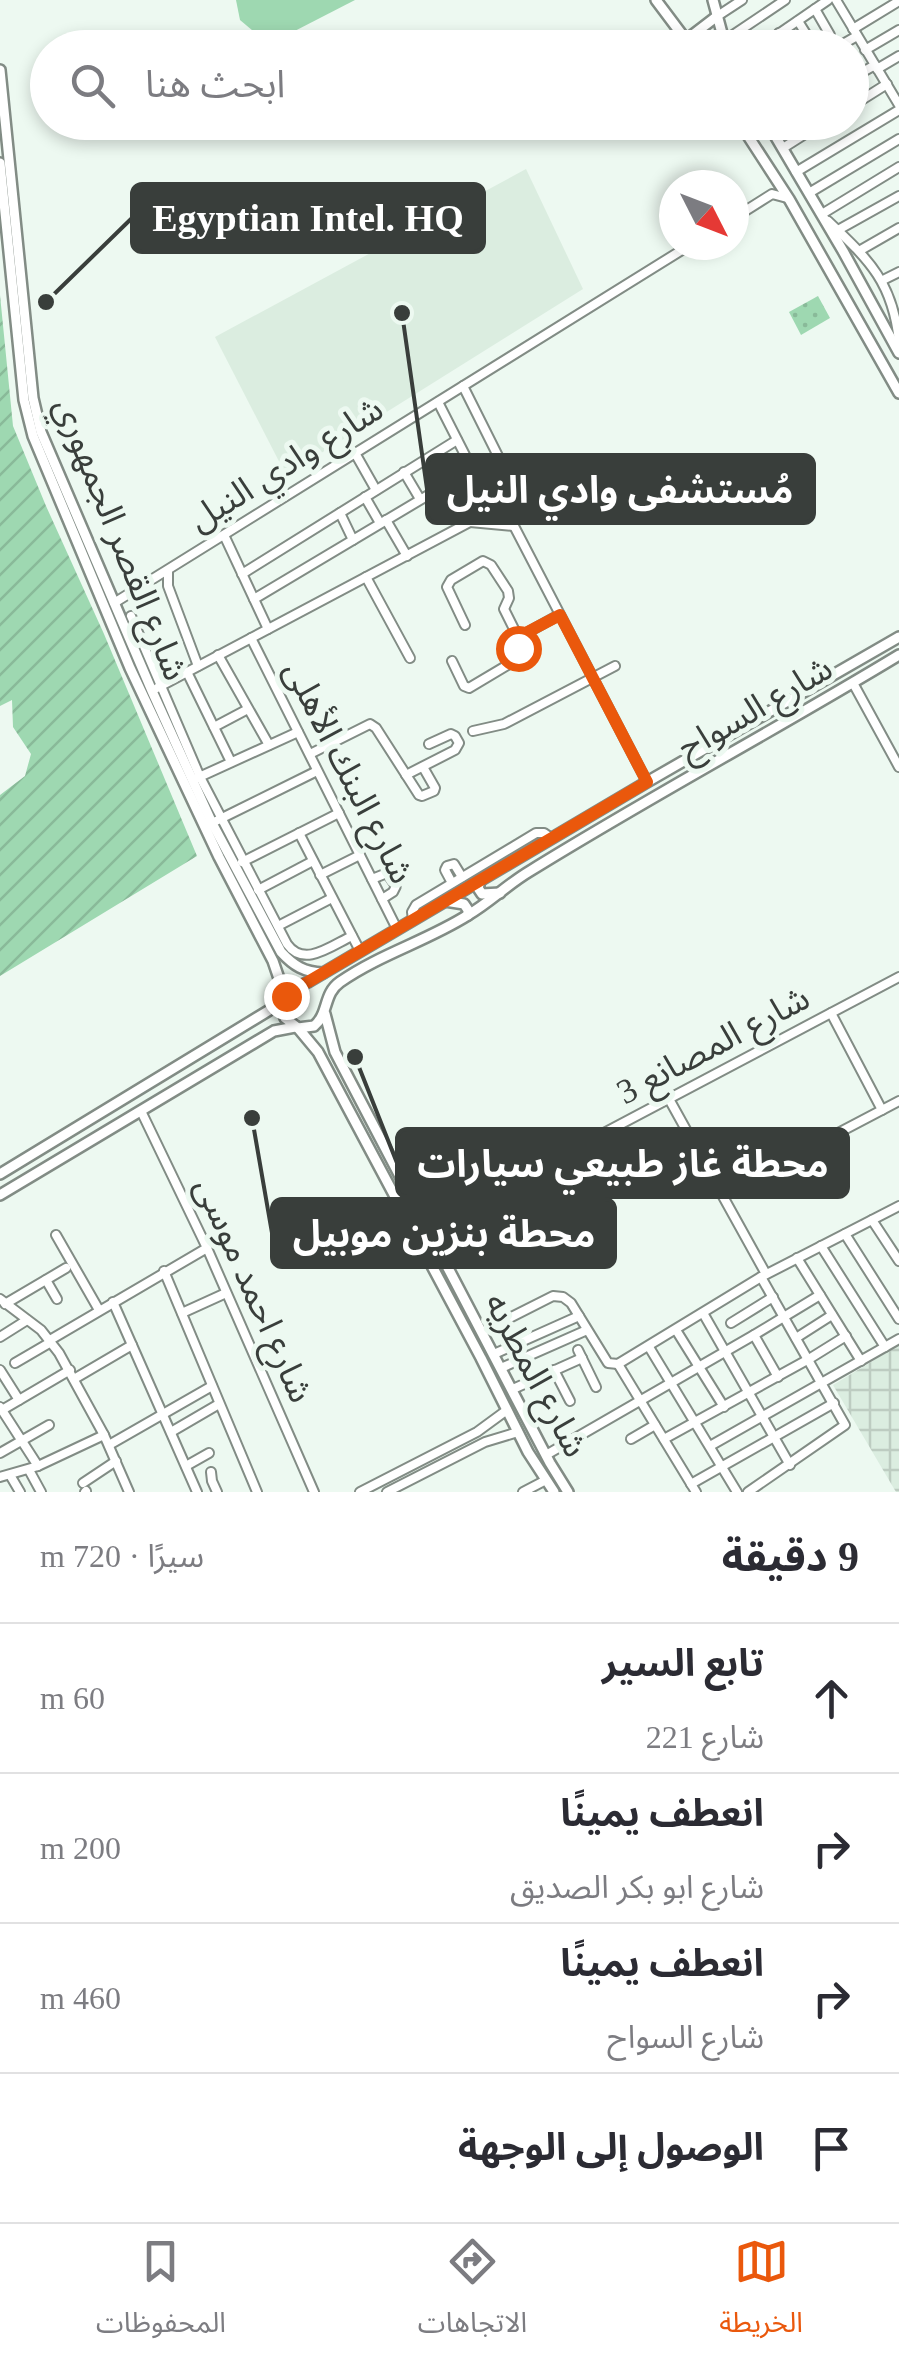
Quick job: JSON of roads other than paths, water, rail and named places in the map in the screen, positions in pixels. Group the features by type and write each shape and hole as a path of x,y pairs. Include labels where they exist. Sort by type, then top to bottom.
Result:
{"main road":[{"path":"652,0 674,30"},
{"path":"712,0 720,30"},
{"path":"701,30 716,17"},
{"name":"شارع القصر الجمهوري","path":"0,70 19,304"},
{"path":"751,140 899,391"},
{"path":"778,140 899,353"},
{"name":"شارع القصر الجمهوري","path":"0,163 41,432 114,603 217,821 234,867 254,892 282,952 294,966"},
{"name":"شارع القصر الجمهوري","path":"21,320 24,400 39,454 130,668 280,977 285,997"},
{"name":"شارع السواح","path":"0,1174 266,1012 290,991 899,637"},
{"path":"866,655 866,664 882,666"},
{"name":"شارع السواح","path":"0,1194 274,1031 314,1026 324,1014 327,997 343,980 402,946 468,916 531,870 899,655"},
{"path":"830,677 848,674 853,677 852,683"},
{"path":"480,881 478,888 482,894 500,893"},
{"path":"445,901 464,904 468,916"},
{"path":"280,977 291,973 294,966 323,973"},
{"path":"285,997 284,1014 296,1028"},
{"path":"266,1012 273,1020 274,1031"},
{"name":"شارع المطريه","path":"324,1014 333,1048 568,1492"},
{"name":"شارع المطريه","path":"296,1028 318,1052 532,1460 554,1492"},
{"path":"318,1052 323,1038 333,1048"},
{"path":"69,1131 68,1139 80,1147"},
{"path":"43,1148 50,1150 54,1163"},
{"path":"522,1406 520,1414 528,1432 523,1443"},
{"path":"532,1460 546,1454"}],"street":[{"path":"716,17 742,0"},
{"path":"744,30 786,0"},
{"path":"784,30 828,0"},
{"path":"852,0 838,4 854,30"},
{"path":"858,30 899,1"},
{"path":"815,9 827,30"},
{"path":"798,21 804,30"},
{"path":"869,48 899,30"},
{"path":"869,55 899,107 869,126"},
{"path":"869,70 899,56"},
{"path":"869,96 899,80"},
{"path":"809,194 899,139"},
{"path":"782,148 795,140"},
{"path":"796,172 847,140"},
{"path":"899,167 822,215 883,280 896,314 899,342"},
{"path":"749,209 772,194 789,199"},
{"path":"838,230 899,196"},
{"path":"859,251 899,228"},
{"name":"شارع وادي النيل","path":"114,603 666,260"},
{"path":"883,280 899,272"},
{"path":"463,386 515,490 514,526 647,782"},
{"path":"438,402 493,510"},
{"path":"242,574 457,440"},
{"path":"355,453 376,490"},
{"path":"254,599 472,469"},
{"path":"404,472 420,499"},
{"path":"365,497 406,556"},
{"path":"131,616 156,688 516,498"},
{"path":"340,513 354,540"},
{"path":"470,522 514,526"},
{"path":"224,535 268,629"},
{"path":"465,625 447,590 450,580 486,562 508,591 504,610 520,636"},
{"path":"169,569 168,586 198,666"},
{"path":"366,577 410,658"},
{"path":"452,662 464,686 469,688 516,660 520,636 560,615"},
{"name":"شارع البنك الأهلى","path":"251,638 397,930"},
{"path":"218,656 268,745"},
{"path":"474,731 504,724 614,666"},
{"path":"187,672 232,762"},
{"path":"852,683 899,767"},
{"path":"214,727 248,709"},
{"path":"310,754 368,724 374,726 421,796 435,787 423,766"},
{"path":"196,779 298,732"},
{"path":"406,776 455,750 459,743 449,734 429,744"},
{"path":"318,771 217,821 244,861 254,892 293,952 311,956 352,936"},
{"path":"234,867 338,813"},
{"path":"414,920 416,904 536,834 544,833 551,838"},
{"path":"299,834 360,951"},
{"path":"320,875 360,855"},
{"path":"254,892 313,861"},
{"path":"452,883 445,870 447,866 454,864 462,878"},
{"path":"372,879 383,873 390,875 396,888 382,898"},
{"path":"278,926 332,898"},
{"name":"شارع المصانع 3","path":"433,1238 435,1228 447,1216 899,978"},
{"path":"831,1013 882,1110"},
{"path":"669,1099 845,1426 748,1492"},
{"path":"722,1194 899,1102"},
{"name":"شارع احمد موسى","path":"140,1111 207,1248 314,1492"},
{"path":"482,1332 553,1296 567,1299 608,1362 618,1364 763,1275 899,1206"},
{"path":"418,1210 447,1216"},
{"path":"872,1220 899,1261"},
{"path":"845,1234 899,1319"},
{"path":"56,1235 99,1310"},
{"path":"821,1246 885,1347"},
{"path":"14,1363 207,1248"},
{"path":"797,1258 861,1361"},
{"path":"66,1268 3,1301 50,1341 72,1374 130,1492"},
{"path":"164,1271 257,1492"},
{"path":"46,1280 56,1299"},
{"path":"182,1313 226,1293"},
{"path":"546,1454 820,1295"},
{"path":"732,1323 773,1297"},
{"path":"113,1302 198,1492"},
{"path":"703,1314 790,1465"},
{"path":"796,1338 832,1315"},
{"path":"63,1316 70,1328"},
{"path":"494,1354 579,1316"},
{"path":"0,1337 27,1320"},
{"path":"502,1368 588,1330"},
{"path":"676,1330 724,1407"},
{"path":"754,1335 778,1377"},
{"path":"664,1440 846,1336"},
{"path":"710,1446 899,1339"},
{"path":"40,1492 22,1440 1,1408 132,1346"},
{"path":"649,1347 737,1492"},
{"path":"513,1389 580,1354 596,1387"},
{"path":"618,1364 694,1488 722,1466 834,1402"},
{"path":"0,1370 19,1400"},
{"path":"554,1370 570,1401"},
{"path":"109,1445 212,1386"},
{"path":"171,1432 219,1404"},
{"path":"360,1492 478,1432 507,1410"},
{"path":"631,1439 655,1424"},
{"path":"0,1453 49,1425"},
{"path":"387,1492 485,1442 518,1432"},
{"path":"6,1476 34,1468 104,1435"},
{"path":"186,1466 210,1453"},
{"path":"84,1489 116,1461"},
{"path":"0,1466 20,1492"},
{"path":"211,1472 217,1492"},
{"path":"523,1492 546,1480"}],"place":[{"name":"Egyptian Intel. HQ","path":"46,302"},
{"name":"مُستشفى وادي النيل","path":"402,313"},
{"name":"محطة غاز طبيعي سيارات","path":"355,1057"},
{"name":"محطة بنزين موبيل","path":"252,1118"}]}
